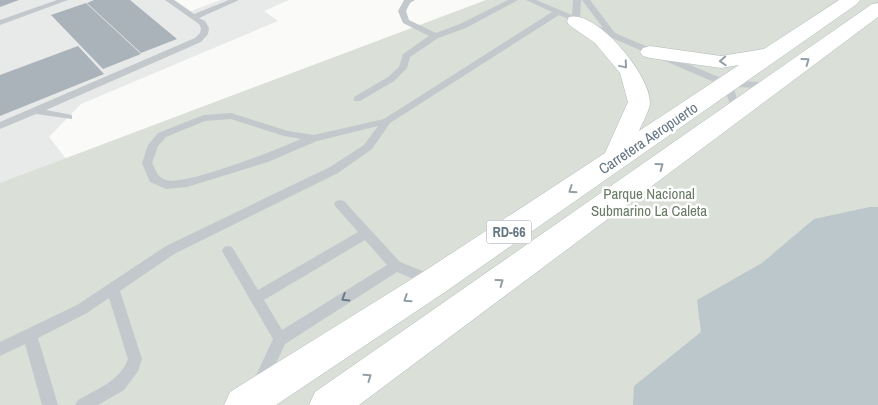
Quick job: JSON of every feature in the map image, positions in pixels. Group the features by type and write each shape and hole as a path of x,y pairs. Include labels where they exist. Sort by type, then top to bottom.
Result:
{"main road":[{"name":"Carretera Aeropuerto","path":"248,402 434,282 852,0"},
{"name":"Carretera Aeropuerto","path":"328,405 878,8"},
{"path":"570,11 602,39 630,72 639,102 615,160"},
{"path":"650,52 721,62 771,54"}],"lane":[{"path":"0,23 64,0"},
{"path":"0,126 198,40 204,34 205,28 194,17 169,0"},
{"path":"194,17 235,0"},
{"path":"411,0 407,2 402,10 406,21 435,36"},
{"path":"357,98 391,79 403,68 406,56 435,36 463,26 514,0"},
{"path":"530,0 570,11 612,35 727,84 738,86 773,85"},
{"path":"586,0 612,35"},
{"path":"314,138 287,134 231,116 204,118 162,136 153,145 147,163 154,179 166,185 187,183 264,159 314,138 387,121 570,11"},
{"path":"727,84 734,101 733,114"},
{"path":"36,111 68,117"},
{"path":"0,349 82,309 170,250 334,170 368,147 387,121"},
{"path":"340,204 396,266 434,282"},
{"path":"256,298 366,232"},
{"path":"228,251 280,338"},
{"path":"248,402 280,338 396,266"},
{"path":"83,405 119,385 131,372 135,359 113,290"},
{"path":"30,335 50,405"}],"shaded area":[{"path":"0,0 174,0 191,11 220,0 289,0 264,11 278,21 81,104 49,137 135,246 0,325"},
{"path":"878,207 878,405 633,405 634,386 701,332 697,300 762,263 814,219"}],"green space":[{"name":"Parque Nacional Submarino La Caleta","path":"486,0 878,0 878,405 0,405 0,183"}],"building":[{"path":"0,0 19,0 0,7"},
{"path":"94,0 130,0 177,39 141,53 87,3"},
{"path":"86,3 141,54 103,69 51,15"},
{"path":"78,46 104,74 0,116 0,75"}]}
